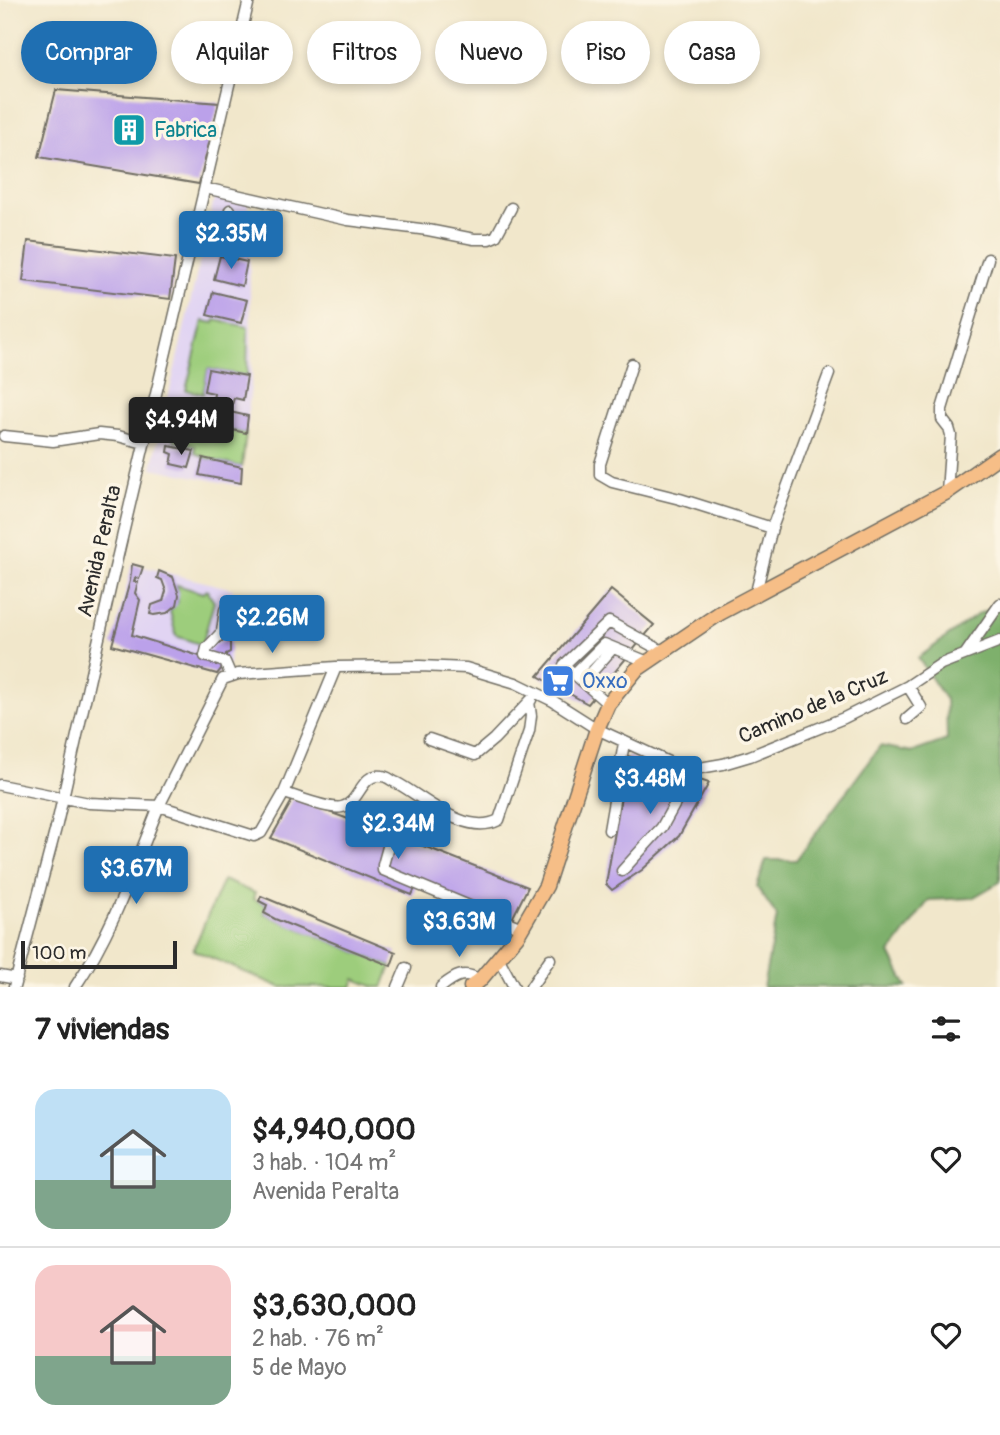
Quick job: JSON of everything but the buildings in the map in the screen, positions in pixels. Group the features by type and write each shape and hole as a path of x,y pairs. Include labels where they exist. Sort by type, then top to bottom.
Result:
{"main road":[{"path":"476,984 522,928 546,886 597,729 608,704 636,670 720,613 947,492 1000,455"}],"street":[{"name":"Avenida Peralta","path":"15,983 63,797 248,0"},
{"path":"205,188 348,220 474,239 496,236 511,208"},
{"path":"195,232 221,239 226,237 230,209"},
{"path":"947,492 951,435 942,419 942,409 988,259"},
{"path":"632,364 600,464 600,475 612,482 680,499 772,528"},
{"path":"755,596 772,528 829,374"},
{"path":"4,436 53,441 99,434 144,443"},
{"path":"966,653 1000,604"},
{"path":"75,987 111,927 159,806 217,686 230,676 225,662 205,656 207,648 222,632 225,610"},
{"path":"608,704 564,665 609,622 663,651"},
{"name":"Camino de la Cruz","path":"230,676 335,667 466,668 516,683 533,698 624,743 677,766 694,769 723,765 750,756 844,718 908,686 941,664 1000,641"},
{"path":"574,674 604,644 648,662"},
{"path":"583,682 613,648"},
{"path":"0,785 89,803 159,806 256,836 269,822 284,793 335,667"},
{"path":"907,719 921,707 908,686"},
{"path":"284,793 333,807 342,807 351,803 366,781 373,776 383,776 418,794 442,812 474,825 490,824 499,820 529,731 533,698"},
{"path":"429,739 475,755 495,739 533,698"},
{"path":"609,830 624,743"},
{"path":"622,871 662,827 694,769"},
{"path":"388,847 383,870 522,928"},
{"path":"498,957 514,987"},
{"path":"531,987 550,958"},
{"path":"398,987 406,968"},
{"path":"441,987 459,975 472,975 476,984"},
{"path":"0,976 15,983"}],"shaded area":[{"path":"215,195 248,201 252,377 240,486 152,468"},
{"path":"132,564 233,589 229,664 217,674 112,645"}],"green space":[{"path":"215,320 248,327 247,376 208,369 203,394 186,390 203,321 214,323"},
{"path":"183,400 206,405 202,427 246,433 242,467 203,458 195,453 195,446 174,441"},
{"path":"177,585 203,593 206,590 214,602 202,645 176,636 170,611 178,602"},
{"path":"1000,604 1000,882 972,898 929,900 890,953 907,987 763,987 777,916 757,887 766,860 796,860 880,746 913,752 947,740 946,700 918,658 978,614"},
{"path":"223,880 255,893 253,899 267,905 264,913 391,966 383,987 375,987 355,979 352,987 280,987 193,950"}],"place":[{"name":"Fabrica","path":"129,130"},
{"name":"Oxxo","path":"558,681"}]}
